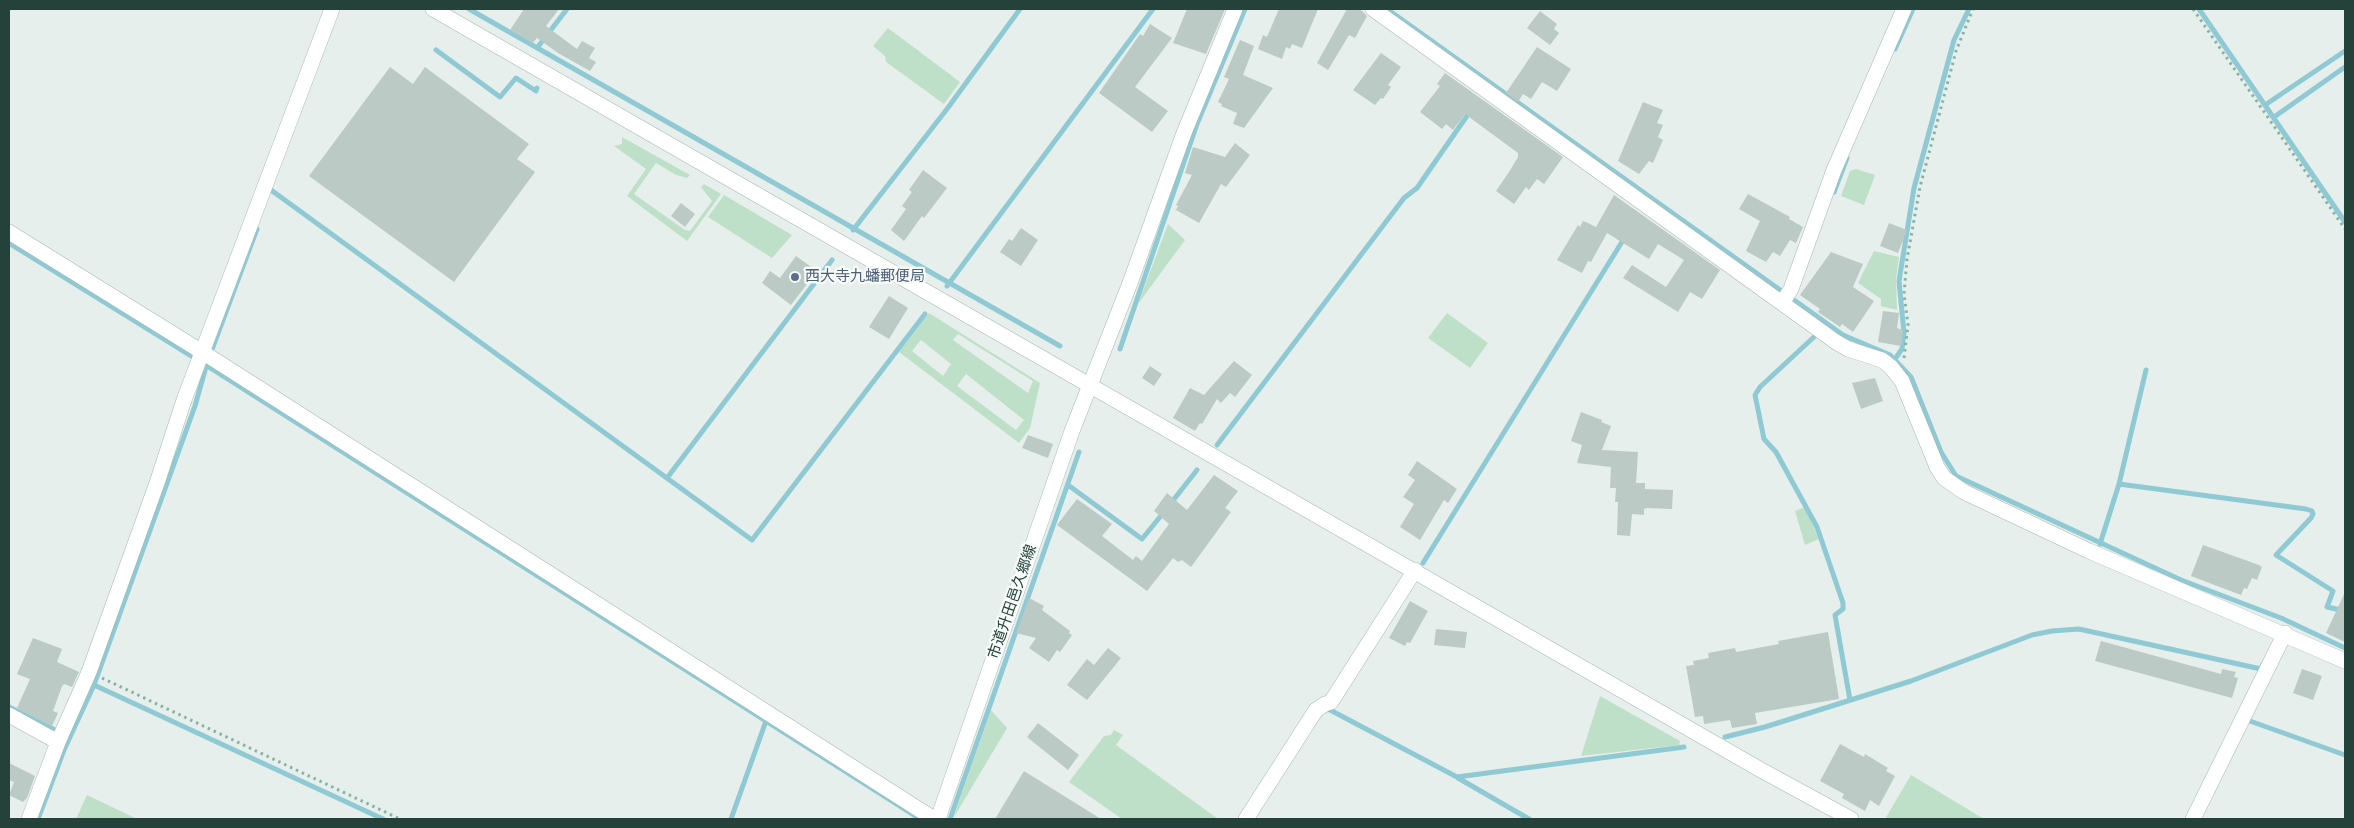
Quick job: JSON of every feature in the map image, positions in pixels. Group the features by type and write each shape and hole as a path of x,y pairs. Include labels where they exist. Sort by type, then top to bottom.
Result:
{"street":[{"path":"29,819 89,672 332,9"},
{"path":"433,9 1761,770 1851,819"},
{"name":"市道升田邑久郷線","path":"938,819 1069,440 1130,283 1184,133 1235,9"},
{"path":"1373,9 1785,297 1848,349 1882,360 1891,367 1902,381 1937,467 1944,478 1964,492 2210,604 2285,633 2345,661"},
{"path":"1785,297 1834,170 1904,9"},
{"path":"9,232 203,358 934,819"},
{"path":"1246,819 1316,710 1331,702 1415,570"},
{"path":"2193,819 2285,633"},
{"path":"9,715 61,737"}],"path":[{"path":"1903,359 1907,349 1908,333 1904,294 1906,260 1920,187 1956,51 1973,9"},
{"path":"2193,9 2345,229"},
{"path":"100,677 400,819"}],"green space":[{"path":"888,28 960,82 944,104 886,62 885,56 873,46"},
{"path":"622,137 690,175 687,178 676,175 656,163 634,194 685,230 690,231 712,201 701,187 704,184 721,194 687,241 627,196 646,169 614,146 622,144"},
{"path":"1856,169 1875,175 1864,205 1841,196 1850,171"},
{"path":"724,195 792,235 772,258 708,217"},
{"path":"1168,224 1185,240 1138,304"},
{"path":"1874,251 1899,257 1896,279 1897,310 1881,306 1881,299 1858,283"},
{"path":"929,313 1040,383 1030,428 1019,443 899,352","holes":["958,334 1033,381 1028,393 953,340","921,340 951,364 943,376 912,351","966,374 1024,420 1016,430 957,386"]},
{"path":"1447,313 1488,343 1470,368 1428,338"},
{"path":"1805,507 1819,539 1805,545 1795,511"},
{"path":"1600,696 1680,741 1679,745 1581,756"},
{"path":"991,710 1007,728 953,819"},
{"path":"1114,730 1123,735 1116,745 1218,819 1122,819 1069,782 1104,736 1111,735"},
{"path":"1911,775 1984,819 1885,819"},
{"path":"87,795 137,819 76,819"}],"building":[{"path":"524,9 559,9 546,26 577,49 582,41 595,48 589,58 596,62 590,71 558,53 537,38 533,43 510,30"},
{"path":"1187,9 1225,9 1206,54 1173,43"},
{"path":"1279,9 1318,9 1302,48 1292,44 1290,49 1286,47 1282,59 1258,49 1263,35 1267,37"},
{"path":"1347,9 1360,9 1367,16 1355,38 1349,35 1328,70 1317,63"},
{"path":"1540,11 1557,24 1554,29 1559,33 1550,45 1527,28"},
{"path":"1150,24 1172,38 1135,87 1168,111 1152,132 1099,93 1140,34 1143,36"},
{"path":"1240,40 1254,46 1243,75 1273,88 1244,128 1233,124 1237,113 1221,106 1222,104 1218,102 1229,79 1224,77"},
{"path":"1537,47 1571,69 1557,91 1542,82 1531,99 1523,94 1518,102 1506,93"},
{"path":"1381,53 1401,67 1388,85 1391,87 1383,99 1381,98 1375,105 1353,90"},
{"path":"390,67 413,84 425,67 529,144 517,159 535,172 454,282 309,176"},
{"path":"1445,73 1563,157 1544,184 1537,179 1529,190 1526,187 1514,204 1496,191 1518,157 1518,153 1465,114 1453,130 1446,124 1442,129 1420,112 1440,86 1437,84"},
{"path":"1643,102 1663,110 1657,123 1663,125 1658,137 1663,140 1653,163 1649,161 1639,174 1618,161"},
{"path":"1235,143 1250,155 1226,187 1221,184 1199,223 1176,210 1178,206 1176,205 1192,175 1185,173 1193,147 1225,157"},
{"path":"923,170 947,188 924,218 922,216 904,241 891,230 906,209 902,206 912,192 909,190"},
{"path":"1748,194 1790,217 1789,219 1803,227 1796,243 1790,240 1780,256 1773,252 1766,262 1746,251 1760,221 1739,209"},
{"path":"1614,195 1720,270 1702,299 1690,292 1678,312 1623,278 1632,265 1666,287 1684,260 1658,244 1649,259 1607,233 1591,262 1588,261 1582,273 1557,260 1578,225 1580,227 1583,221 1596,227"},
{"path":"681,203 695,214 685,227 671,216"},
{"path":"1889,223 1907,230 1898,253 1880,246"},
{"path":"1021,228 1038,240 1021,266 1000,252 1009,239 1012,241"},
{"path":"1831,252 1863,264 1853,287 1874,301 1853,332 1842,324 1840,327 1818,312 1820,309 1800,295"},
{"path":"796,256 817,271 791,305 762,283 770,271 780,278"},
{"path":"889,296 908,308 889,339 869,327"},
{"path":"1883,311 1899,313 1897,328 1903,330 1901,346 1878,342"},
{"path":"1234,361 1252,375 1235,397 1230,393 1221,403 1217,399 1202,424 1200,423 1195,431 1173,418 1190,388 1204,395"},
{"path":"1150,366 1162,374 1154,386 1142,378"},
{"path":"1875,378 1883,401 1861,409 1852,383"},
{"path":"1581,412 1602,420 1601,422 1611,426 1602,450 1638,452 1636,483 1645,483 1645,489 1673,490 1672,509 1647,508 1644,509 1644,515 1632,514 1630,536 1617,535 1618,502 1615,502 1616,488 1610,488 1611,467 1577,463 1582,445 1571,441"},
{"path":"1028,435 1053,444 1048,458 1022,448"},
{"path":"1417,461 1457,489 1448,503 1444,500 1420,540 1400,527 1414,504 1403,497 1415,480 1408,475"},
{"path":"1214,475 1238,491 1225,508 1231,512 1191,567 1182,560 1178,562 1173,558 1147,591 1057,525 1077,499 1112,524 1102,536 1133,560 1136,556 1142,561 1169,524 1154,511 1167,493 1187,510"},
{"path":"2203,545 2259,565 2262,567 2257,580 2252,578 2247,589 2244,588 2241,595 2191,576"},
{"path":"2345,592 2345,642 2326,633"},
{"path":"1029,598 1044,606 1042,610 1070,631 1069,633 1072,635 1060,652 1057,650 1049,662 1029,648 1036,638 1016,633"},
{"path":"1410,601 1428,611 1410,643 1407,642 1405,646 1389,638"},
{"path":"1436,629 1467,632 1465,648 1434,645"},
{"path":"1828,632 1839,699 1755,713 1757,724 1732,728 1730,720 1704,724 1703,716 1695,717 1686,666 1694,665 1693,661 1709,658 1708,653 1735,648 1736,652 1779,644 1778,641"},
{"path":"33,638 62,649 57,662 79,672 72,687 64,684 62,686 53,711 58,713 52,726 17,708 30,679 17,674"},
{"path":"2101,641 2221,674 2222,669 2236,672 2234,677 2238,678 2232,698 2095,661"},
{"path":"1108,648 1121,658 1087,700 1067,685 1087,659 1094,665"},
{"path":"2302,669 2322,676 2313,700 2293,693"},
{"path":"1038,723 1079,755 1068,770 1027,737"},
{"path":"1840,744 1864,757 1865,754 1888,768 1886,771 1895,776 1879,806 1870,800 1865,811 1842,798 1844,794 1820,781"},
{"path":"9,763 35,776 27,798 23,802 9,795 14,782 9,780"},
{"path":"1024,771 1101,819 995,819"}],"waterway":[{"path":"469,9 1060,346"},
{"path":"537,48 567,9"},
{"path":"853,230 947,109 1020,9"},
{"path":"947,286 1153,9"},
{"path":"1120,349 1197,124 1245,9"},
{"path":"1387,9 1843,335 1890,355 1911,377 1941,452 1956,476 2181,580 2281,618 2345,648"},
{"path":"1895,49 1913,9"},
{"path":"1895,359 1902,349 1904,333 1899,281 1914,188 1954,40 1969,9"},
{"path":"2199,9 2345,222"},
{"path":"436,50 500,97 516,78 536,91 537,88"},
{"path":"2265,105 2345,51"},
{"path":"2274,117 2345,67"},
{"path":"1217,445 1404,198 1417,188 1471,110"},
{"path":"1834,192 1847,158"},
{"path":"271,190 752,540 925,314"},
{"path":"210,355 257,229"},
{"path":"1423,563 1625,237"},
{"path":"9,243 206,365 920,819"},
{"path":"667,478 832,260"},
{"path":"1815,336 1760,387 1755,395 1764,439 1776,452 1817,527 1843,603 1843,609 1835,615 1850,700"},
{"path":"38,819 64,750 94,685 195,406 207,363"},
{"path":"2119,484 2146,370"},
{"path":"950,819 1079,452"},
{"path":"1171,503 1197,470"},
{"path":"2100,544 2119,484 2306,509 2312,511 2311,518 2276,555 2333,591 2327,607 2345,611"},
{"path":"1068,485 1142,539 1164,512"},
{"path":"1725,737 1765,727 1911,681 2032,635 2052,631 2079,629 2261,669 2263,664"},
{"path":"94,685 383,819"},
{"path":"9,707 61,733"},
{"path":"1324,711 1328,709 1457,777 1684,747"},
{"path":"2246,722 2247,720 2345,755"},
{"path":"731,819 766,721"},
{"path":"1458,778 1529,819"}],"place":[{"name":"西大寺九蟠郵便局","path":"795,277"}]}
